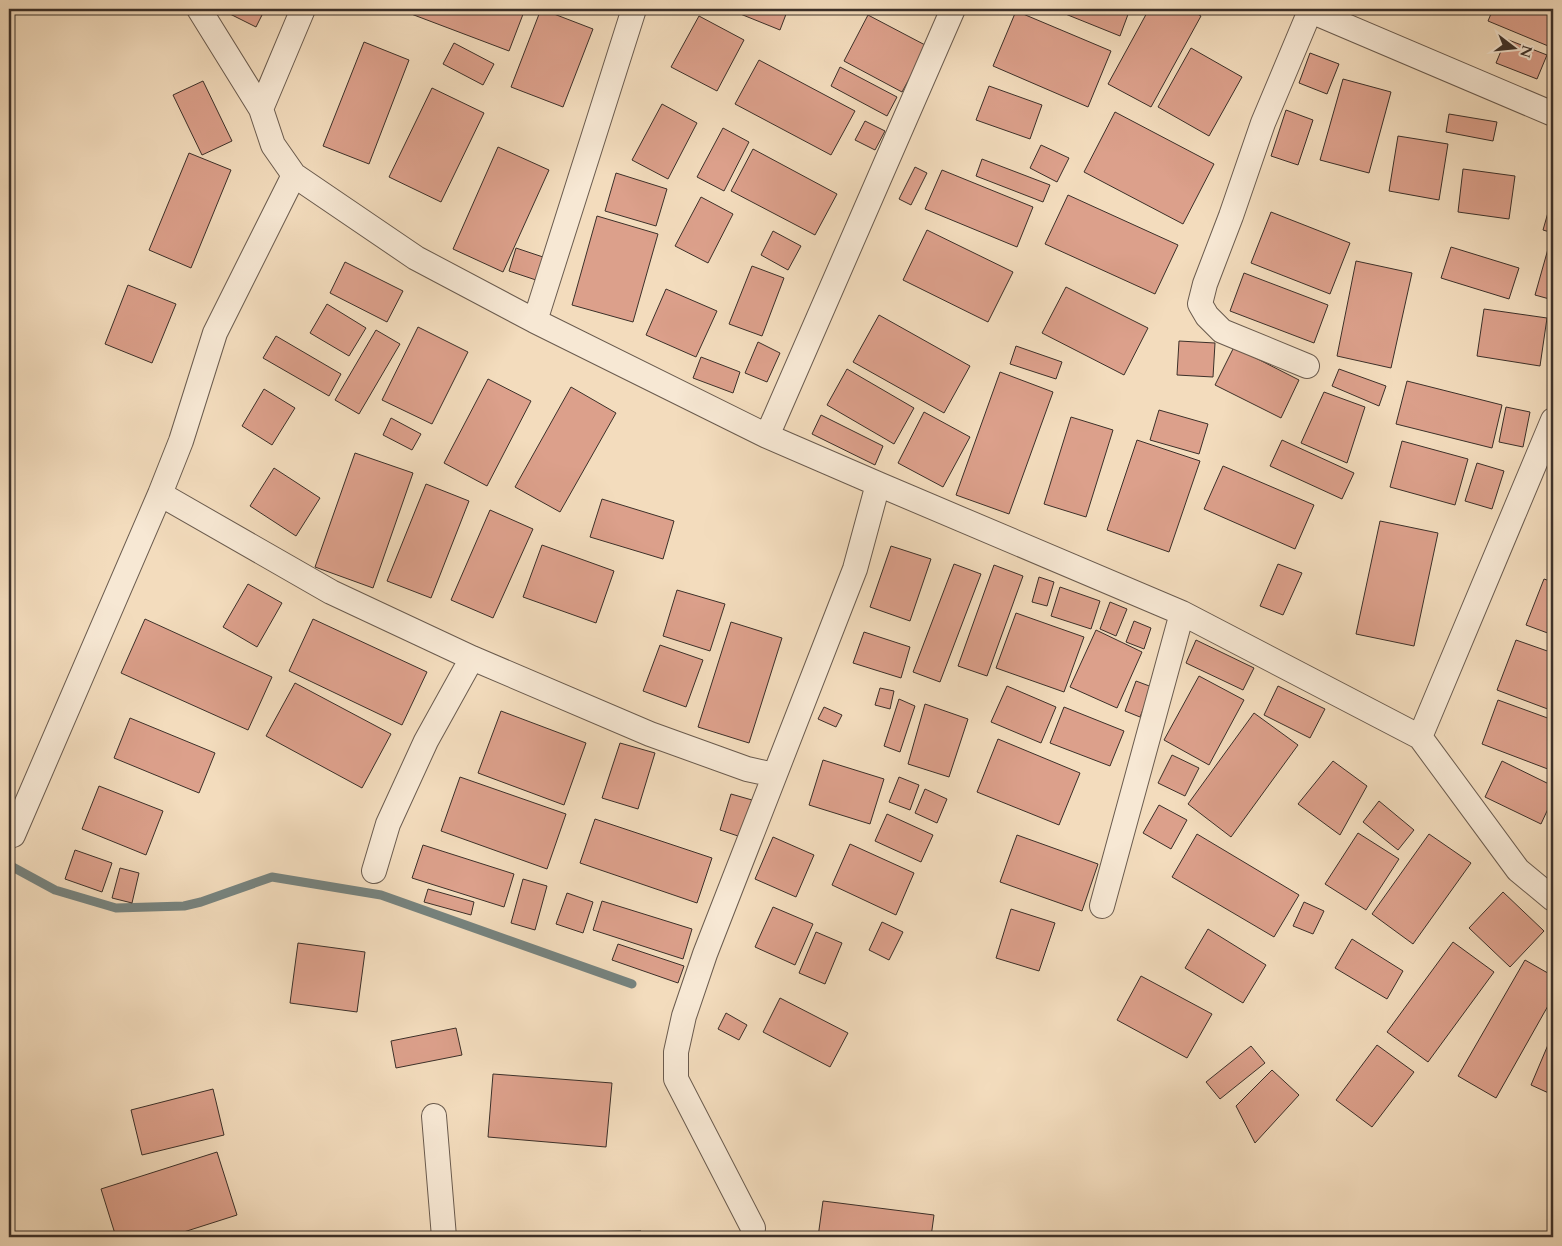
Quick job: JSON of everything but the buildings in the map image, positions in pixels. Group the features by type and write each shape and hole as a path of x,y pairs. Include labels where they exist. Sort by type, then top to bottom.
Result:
{"street":[{"path":"199,9 261,109 273,145 294,175 416,258 535,321 767,436 1182,613 1420,737 1518,870 1553,899"},
{"path":"261,109 303,9"},
{"path":"535,321 634,9"},
{"path":"767,436 953,9"},
{"path":"1307,366 1222,332 1207,316 1200,304 1205,284 1264,123 1308,10 1553,114"},
{"path":"13,834 160,494 181,441 215,333 294,175"},
{"path":"1420,737 1553,420"},
{"path":"752,1237 753,1228 676,1079 676,1052 684,1016 705,954 855,569 878,484"},
{"path":"160,494 332,592 472,658 650,734 747,769 774,775"},
{"path":"1102,906 1182,613"},
{"path":"374,871 388,824 426,741 472,658"},
{"path":"434,1116 444,1237"}],"waterway":[{"path":"9,865 55,890 116,908 184,906 201,902 272,877 381,895 632,984"}]}
